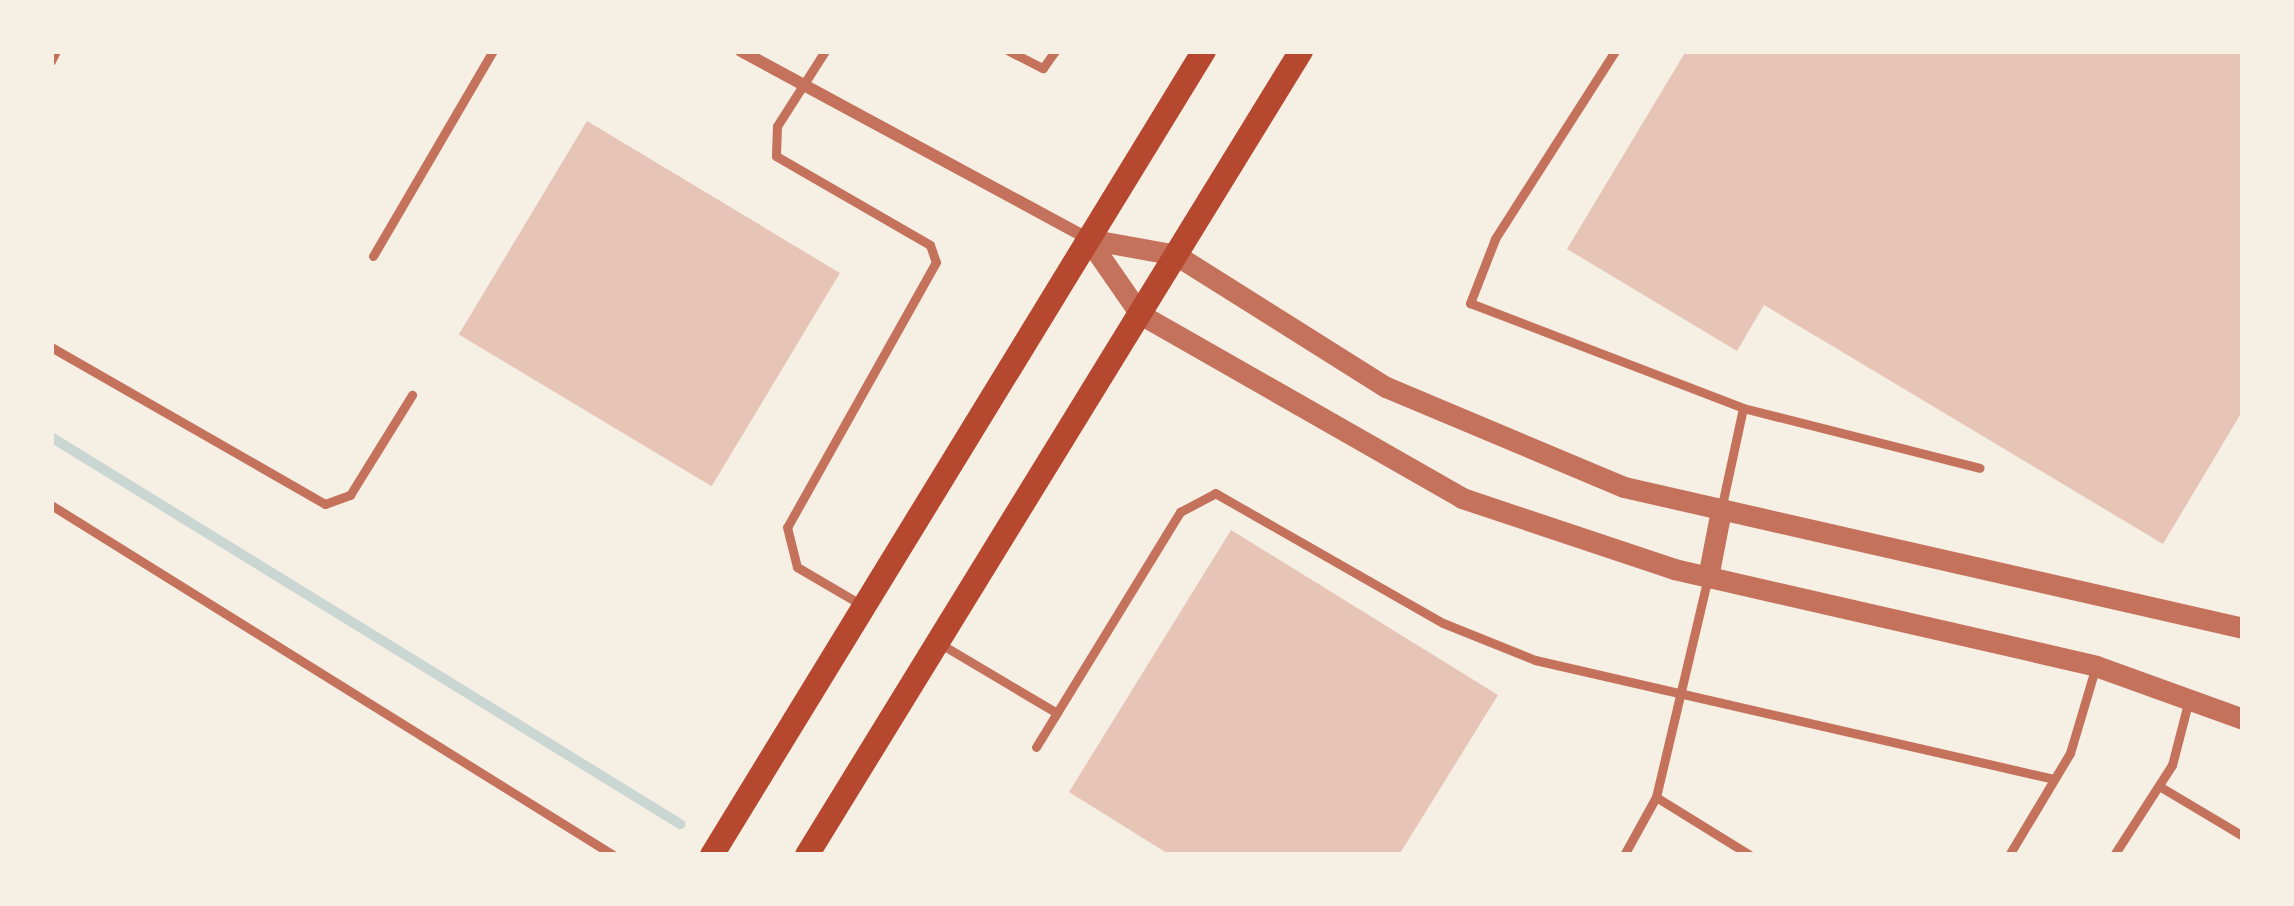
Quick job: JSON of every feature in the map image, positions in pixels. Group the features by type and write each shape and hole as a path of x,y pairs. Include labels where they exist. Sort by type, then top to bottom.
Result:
{"main road":[{"path":"712,855 1204,51"},
{"path":"807,855 1301,51"}],"street":[{"path":"741,51 1088,239 1176,255 1386,387 1538,455 1720,515 2243,628"},
{"path":"1088,239 1140,314 1462,498 1708,577 2096,666 2243,719"},
{"path":"1708,577 1720,515"}],"lane":[{"path":"51,61 56,51"},
{"path":"373,256 494,51"},
{"path":"825,51 777,126 776,157 930,245 937,262 784,538 797,567 866,607"},
{"path":"1009,51 1043,68 1055,51"},
{"path":"1615,51 1495,238 1470,303 1743,407 1979,468"},
{"path":"51,347 325,504 350,495 412,394"},
{"path":"1720,515 1743,407"},
{"path":"1036,747 1180,512 1215,493 1464,632 1684,699 2054,779"},
{"path":"51,505 613,855"},
{"path":"1624,855 1657,797 1684,699 1708,577"},
{"path":"939,643 1057,713"},
{"path":"2009,855 2054,779 2096,666"},
{"path":"2114,855 2159,786 2189,697"},
{"path":"2159,786 2243,836"},
{"path":"1657,797 1750,855"}],"building":[{"path":"1686,51 2243,51 2243,410 2163,544 1764,305 1737,351 1567,249"},
{"path":"587,121 840,273 712,486 459,334"},
{"path":"1231,530 1498,695 1399,855 1170,855 1069,792"}],"waterway":[{"path":"51,437 680,824"}]}
